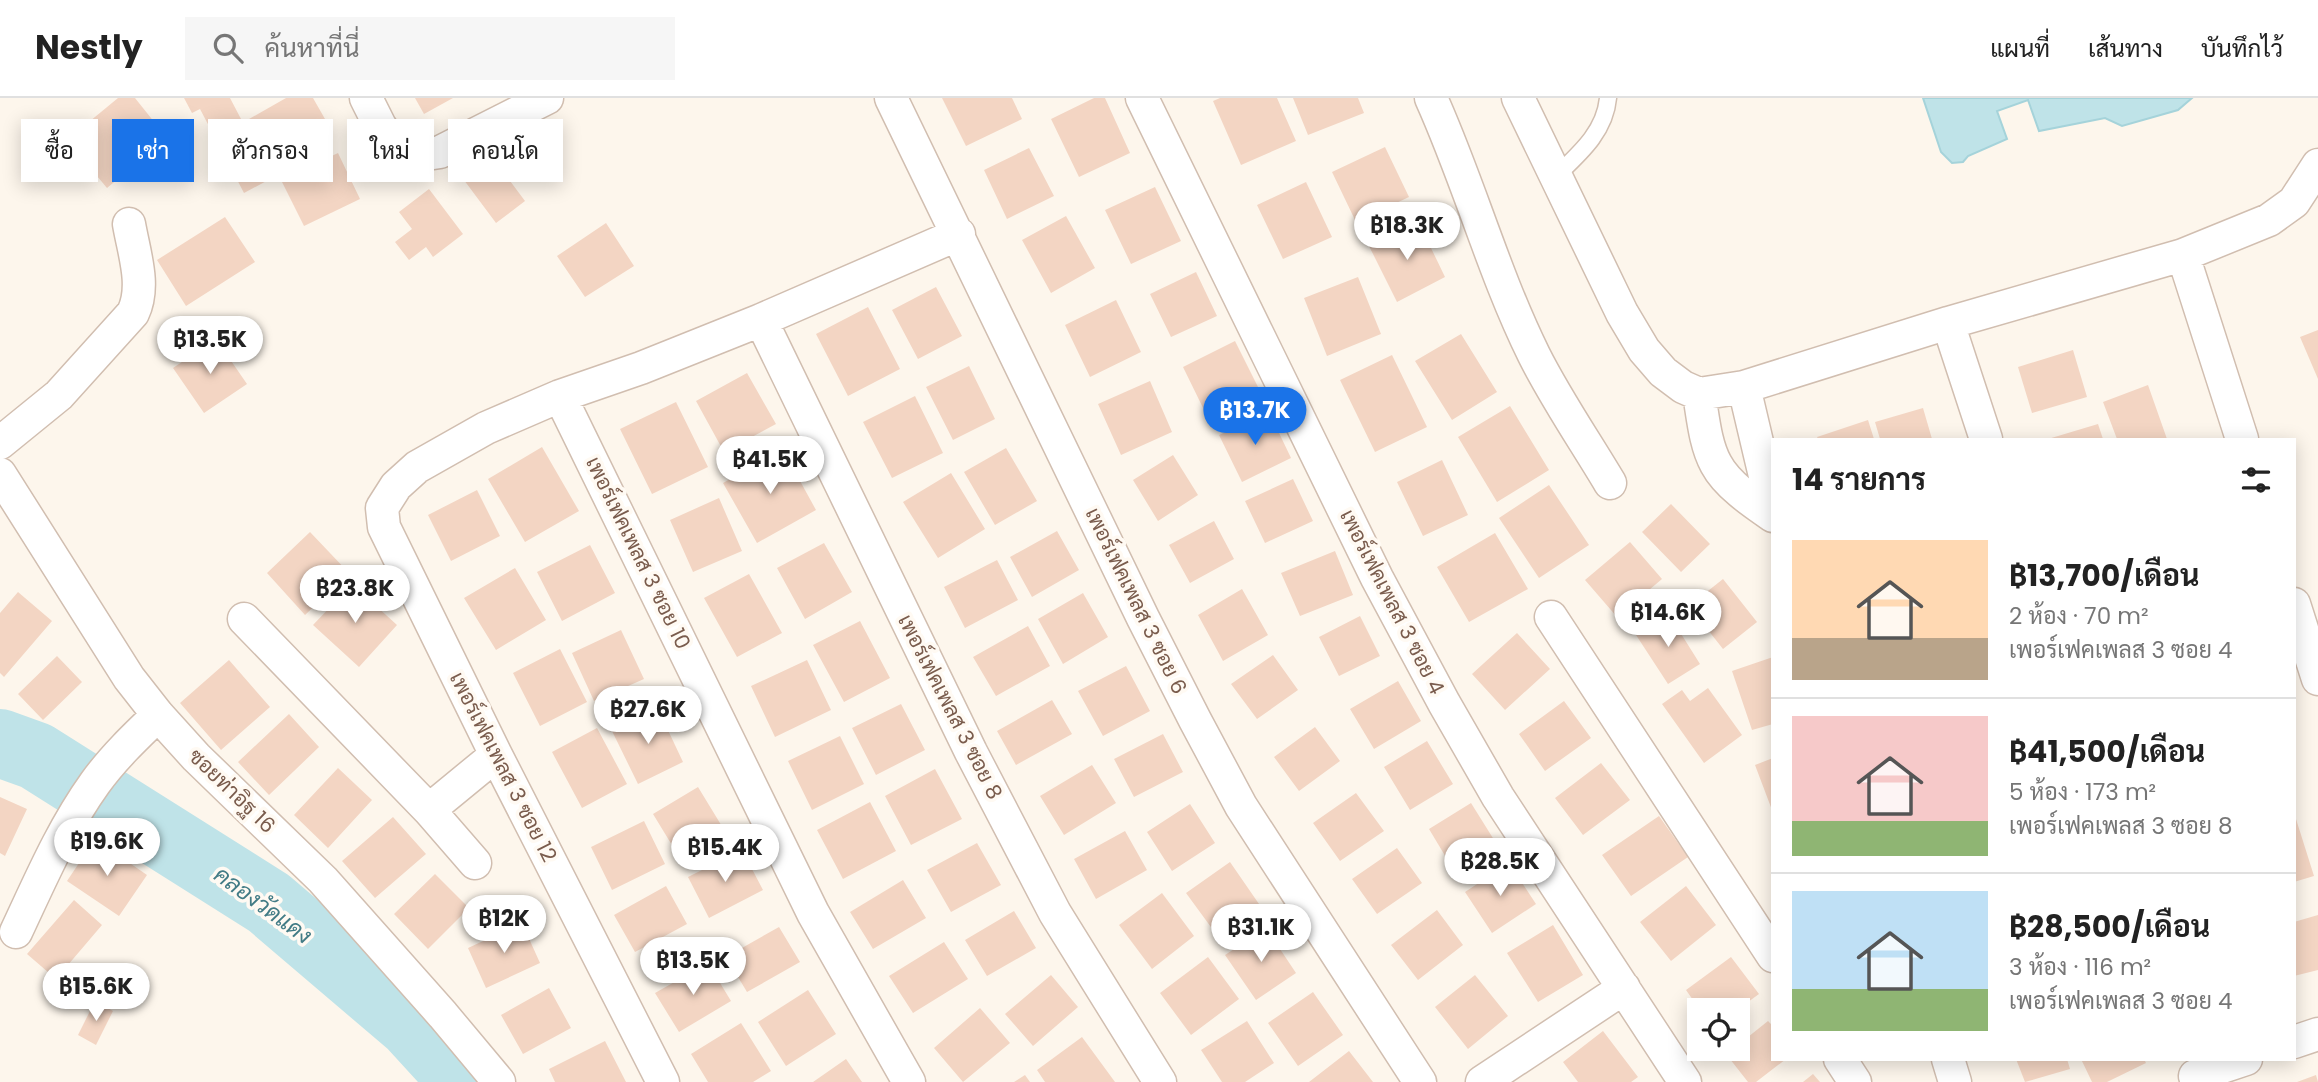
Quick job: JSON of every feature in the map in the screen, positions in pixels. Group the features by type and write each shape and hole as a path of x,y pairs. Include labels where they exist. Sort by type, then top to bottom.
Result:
{"street":[{"path":"366,98 380,126 395,146 421,155 440,152 547,98"},
{"name":"เพอร์เฟคเพลส 3 ซอย 6","path":"891,98 1143,618 1241,806 1420,1082"},
{"name":"เพอร์เฟคเพลส 3 ซอย 4","path":"1142,98 1371,566 1444,703 1498,797 1685,1082"},
{"path":"1431,98 1493,261 1535,356 1610,483"},
{"path":"1518,98 1622,313 1644,350 1663,372 1683,387 1699,394 1744,387 1948,323 2183,255 2269,220 2294,202 2318,165"},
{"path":"0,443 59,395 133,313 139,300 138,275 129,223"},
{"path":"560,396 641,368 761,320 958,234"},
{"path":"2183,255 2242,438"},
{"name":"เพอร์เฟคเพลส 3 ซอย 8","path":"761,320 971,752 1055,913 1160,1082"},
{"path":"1948,323 1986,438"},
{"path":"1744,387 1771,502"},
{"path":"1699,394 1707,439 1716,465 1740,492 1771,515"},
{"name":"เพอร์เฟคเพลส 3 ซอย 12","path":"560,396 486,428 417,467 396,486 382,508 384,527 496,755 663,1082"},
{"name":"เพอร์เฟคเพลส 3 ซอย 10","path":"560,396 813,912 909,1082"},
{"name":"ซอยท่าอิฐ 16","path":"0,474 129,678 158,715 196,757 323,880 499,1082"},
{"path":"2296,610 2318,679"},
{"path":"1552,617 1771,953"},
{"path":"244,619 429,810 475,863"},
{"path":"16,932 61,835 95,783 123,749 158,715"},
{"path":"429,810 496,755"},
{"path":"1482,1082 1624,988"},
{"path":"2296,1041 2318,1034"},
{"path":"1841,1061 1855,1082"},
{"path":"1949,1061 1955,1082"},
{"path":"2194,1072 2238,1061"}],"lane":[{"path":"1556,176 1598,131 1607,110 1608,98"}],"water":[{"path":"1923,98 2192,98 2178,110 2122,126 2105,118 2039,131 2028,100 1997,111 2007,139 1968,156 1963,162 1952,163 1941,152"}],"building":[{"path":"118,98 135,98 152,119 112,119 112,182 114,182 107,188 98,177 98,119 92,119"},
{"path":"184,98 230,98 241,119 208,119 208,124 200,109 192,113"},
{"path":"286,98 313,98 325,119 249,119"},
{"path":"415,98 453,98 424,114"},
{"path":"942,98 1012,98 1022,119 966,146"},
{"path":"1094,98 1105,98 1130,153 1079,177 1051,119"},
{"path":"1220,98 1277,98 1296,141 1241,165 1213,101"},
{"path":"1293,98 1358,98 1364,113 1308,135"},
{"path":"1385,147 1409,197 1356,222 1332,172"},
{"path":"1029,148 1054,196 1007,219 984,170"},
{"path":"338,153 347,172 347,182 352,182 360,199 304,226 282,182 333,182 333,155"},
{"path":"238,182 265,182 244,193"},
{"path":"465,182 511,182 525,201 496,223"},
{"path":"1306,182 1332,237 1283,259 1257,205"},
{"path":"1155,187 1181,241 1131,264 1105,210"},
{"path":"429,189 463,234 433,257 426,247 409,260 395,242 412,229 399,212"},
{"path":"1066,216 1095,268 1051,293 1022,240"},
{"path":"225,217 255,262 186,306 157,260"},
{"path":"606,223 634,266 585,297 557,256"},
{"path":"1419,223 1445,277 1397,302 1369,246"},
{"path":"1196,272 1217,316 1171,337 1150,294"},
{"path":"1358,277 1381,334 1327,356 1304,298"},
{"path":"936,287 962,336 918,359 892,310"},
{"path":"1116,300 1141,352 1090,377 1065,325"},
{"path":"868,307 900,369 848,396 816,334"},
{"path":"2318,330 2318,379 2300,337"},
{"path":"1461,334 1497,392 1452,420 1415,361"},
{"path":"216,339 247,384 204,413 173,368"},
{"path":"1235,341 1259,389 1206,414 1183,367"},
{"path":"2073,350 2087,397 2032,413 2018,367"},
{"path":"1392,355 1427,427 1375,452 1340,380"},
{"path":"969,366 995,419 953,440 926,387"},
{"path":"747,373 776,424 724,452 696,401"},
{"path":"1150,381 1172,432 1121,455 1098,404"},
{"path":"2148,385 2167,438 2117,438 2103,402"},
{"path":"915,396 943,453 892,478 863,422"},
{"path":"676,402 708,467 652,494 620,429"},
{"path":"1510,406 1549,470 1497,502 1458,437"},
{"path":"1923,408 1932,438 1880,438 1875,422"},
{"path":"1269,412 1291,458 1242,482 1219,435"},
{"path":"1868,420 1874,438 1818,438"},
{"path":"2098,424 2103,438 2051,438"},
{"path":"542,447 579,511 525,542 488,479"},
{"path":"1006,448 1037,501 995,525 964,472"},
{"path":"783,450 816,510 757,543 723,483"},
{"path":"1173,455 1198,495 1158,521 1133,480"},
{"path":"1442,460 1468,515 1423,536 1397,482"},
{"path":"951,473 985,529 938,558 903,502"},
{"path":"1293,479 1313,521 1265,543 1245,501"},
{"path":"1549,485 1589,545 1539,578 1499,518"},
{"path":"477,490 500,536 451,561 428,515"},
{"path":"719,498 742,551 693,572 670,520"},
{"path":"1671,504 1710,544 1681,572 1642,532"},
{"path":"1214,521 1234,559 1190,583 1169,545"},
{"path":"1057,531 1079,570 1032,597 1010,557"},
{"path":"310,532 349,573 305,615 267,573"},
{"path":"1495,533 1528,589 1469,622 1437,567"},
{"path":"1630,542 1662,579 1617,617 1585,580"},
{"path":"824,543 852,592 805,619 777,568"},
{"path":"590,545 615,593 562,621 537,572"},
{"path":"1335,551 1353,595 1300,616 1281,573"},
{"path":"997,560 1018,600 965,628 944,587"},
{"path":"515,568 546,620 496,650 464,598"},
{"path":"749,574 782,633 737,657 704,598"},
{"path":"1723,579 1757,622 1723,649 1689,606"},
{"path":"352,584 397,625 359,667 313,625"},
{"path":"1242,589 1268,635 1223,661 1198,615"},
{"path":"18,592 52,621 4,677 0,673 0,613"},
{"path":"1083,593 1108,637 1063,664 1038,619"},
{"path":"1668,613 1700,664 1668,684 1636,635"},
{"path":"1360,616 1380,656 1339,676 1319,637"},
{"path":"860,621 890,678 844,702 813,645"},
{"path":"1028,626 1050,666 996,696 973,657"},
{"path":"621,630 644,679 594,701 572,653"},
{"path":"1517,633 1550,669 1505,710 1472,674"},
{"path":"560,649 587,702 540,726 513,673"},
{"path":"1273,655 1298,690 1257,719 1231,684"},
{"path":"57,656 82,682 43,720 18,694"},
{"path":"1771,658 1771,725 1752,730 1732,671"},
{"path":"229,660 270,707 221,750 180,703"},
{"path":"807,660 831,710 775,737 751,686"},
{"path":"1126,666 1150,711 1103,736 1078,691"},
{"path":"1398,681 1421,721 1374,749 1350,709"},
{"path":"1708,688 1742,735 1704,763 1662,704 1682,690 1690,701"},
{"path":"1052,700 1072,734 1016,765 997,731"},
{"path":"1564,701 1591,738 1545,771 1519,734"},
{"path":"901,704 925,750 876,775 852,728"},
{"path":"658,709 683,762 638,784 612,731"},
{"path":"289,714 319,747 269,795 238,762"},
{"path":"1315,727 1340,761 1299,791 1274,757"},
{"path":"597,728 627,784 582,808 552,752"},
{"path":"1163,734 1183,772 1134,797 1114,759"},
{"path":"840,736 864,784 812,810 788,761"},
{"path":"1427,741 1453,784 1410,810 1384,767"},
{"path":"1771,759 1771,807 1755,765"},
{"path":"1601,763 1630,800 1583,835 1555,798"},
{"path":"1092,765 1116,803 1064,835 1040,796"},
{"path":"338,768 372,800 328,848 294,815"},
{"path":"935,769 962,819 911,845 885,796"},
{"path":"698,787 723,828 678,855 653,814"},
{"path":"1356,793 1384,831 1340,861 1313,823"},
{"path":"0,797 27,809 5,856 0,853"},
{"path":"870,802 896,851 843,879 817,830"},
{"path":"1471,803 1496,843 1453,869 1429,829"},
{"path":"1190,804 1215,843 1172,871 1147,832"},
{"path":"1659,816 1688,857 1631,896 1602,855"},
{"path":"393,817 426,854 375,898 342,861"},
{"path":"2296,819 2314,876 2296,881"},
{"path":"644,821 665,864 612,890 591,847"},
{"path":"1125,831 1147,870 1096,899 1074,859"},
{"path":"95,839 147,875 119,916 67,881"},
{"path":"977,843 1001,885 951,912 927,870"},
{"path":"1397,848 1422,883 1377,914 1352,879"},
{"path":"742,850 763,890 709,918 688,877"},
{"path":"1230,862 1259,904 1216,934 1186,893"},
{"path":"1509,863 1536,904 1492,933 1465,892"},
{"path":"435,874 469,908 428,949 394,914"},
{"path":"903,880 926,918 873,949 850,912"},
{"path":"666,886 687,924 635,952 614,915"},
{"path":"1686,886 1716,925 1671,961 1640,922"},
{"path":"1162,893 1194,936 1152,969 1119,925"},
{"path":"74,900 102,925 56,979 27,954"},
{"path":"1437,910 1463,945 1418,980 1391,945"},
{"path":"1014,911 1036,948 987,976 965,940"},
{"path":"2318,915 2318,970 2296,976 2296,921"},
{"path":"522,923 540,963 486,988 468,948"},
{"path":"1553,925 1583,975 1538,1002 1507,953"},
{"path":"779,927 800,962 747,992 726,957"},
{"path":"1266,928 1296,973 1256,1000 1225,955"},
{"path":"944,942 968,979 913,1013 889,976"},
{"path":"1208,957 1239,999 1191,1035 1160,993"},
{"path":"1731,957 1759,994 1750,1001 1750,998 1692,998 1686,990"},
{"path":"708,963 731,1001 679,1032 655,993"},
{"path":"1051,975 1078,1007 1033,1046 1005,1014"},
{"path":"1475,975 1508,1016 1468,1049 1435,1007"},
{"path":"549,988 571,1028 523,1054 501,1015"},
{"path":"808,990 836,1034 786,1066 758,1022"},
{"path":"1313,992 1343,1035 1298,1066 1268,1023"},
{"path":"95,1001 113,1011 96,1045 78,1035"},
{"path":"980,1008 1010,1043 963,1082 934,1048"},
{"path":"1247,1021 1274,1063 1245,1082 1222,1082 1201,1050"},
{"path":"1768,1021 1771,1024 1771,1061 1783,1061 1756,1082 1748,1082 1732,1061 1750,1061 1750,1035"},
{"path":"741,1023 771,1071 753,1082 708,1082 691,1054"},
{"path":"1603,1031 1638,1077 1631,1082 1578,1082 1563,1062"},
{"path":"1082,1037 1115,1082 1045,1082 1037,1070"},
{"path":"605,1041 626,1082 555,1082 549,1069"},
{"path":"1349,1051 1373,1082 1309,1082"},
{"path":"846,1059 862,1082 813,1082"},
{"path":"2017,1061 2068,1061 2070,1069 2025,1082"},
{"path":"2082,1061 2146,1063 2107,1082 2092,1082"},
{"path":"1813,1074 1820,1082 1803,1082"},
{"path":"1025,1075 1030,1082 1014,1082"},
{"path":"2316,1075 2318,1082 2297,1082"}],"waterway":[{"name":"คลองวัดแดง","path":"0,743 36,756 269,903 412,1025 464,1082"}]}
